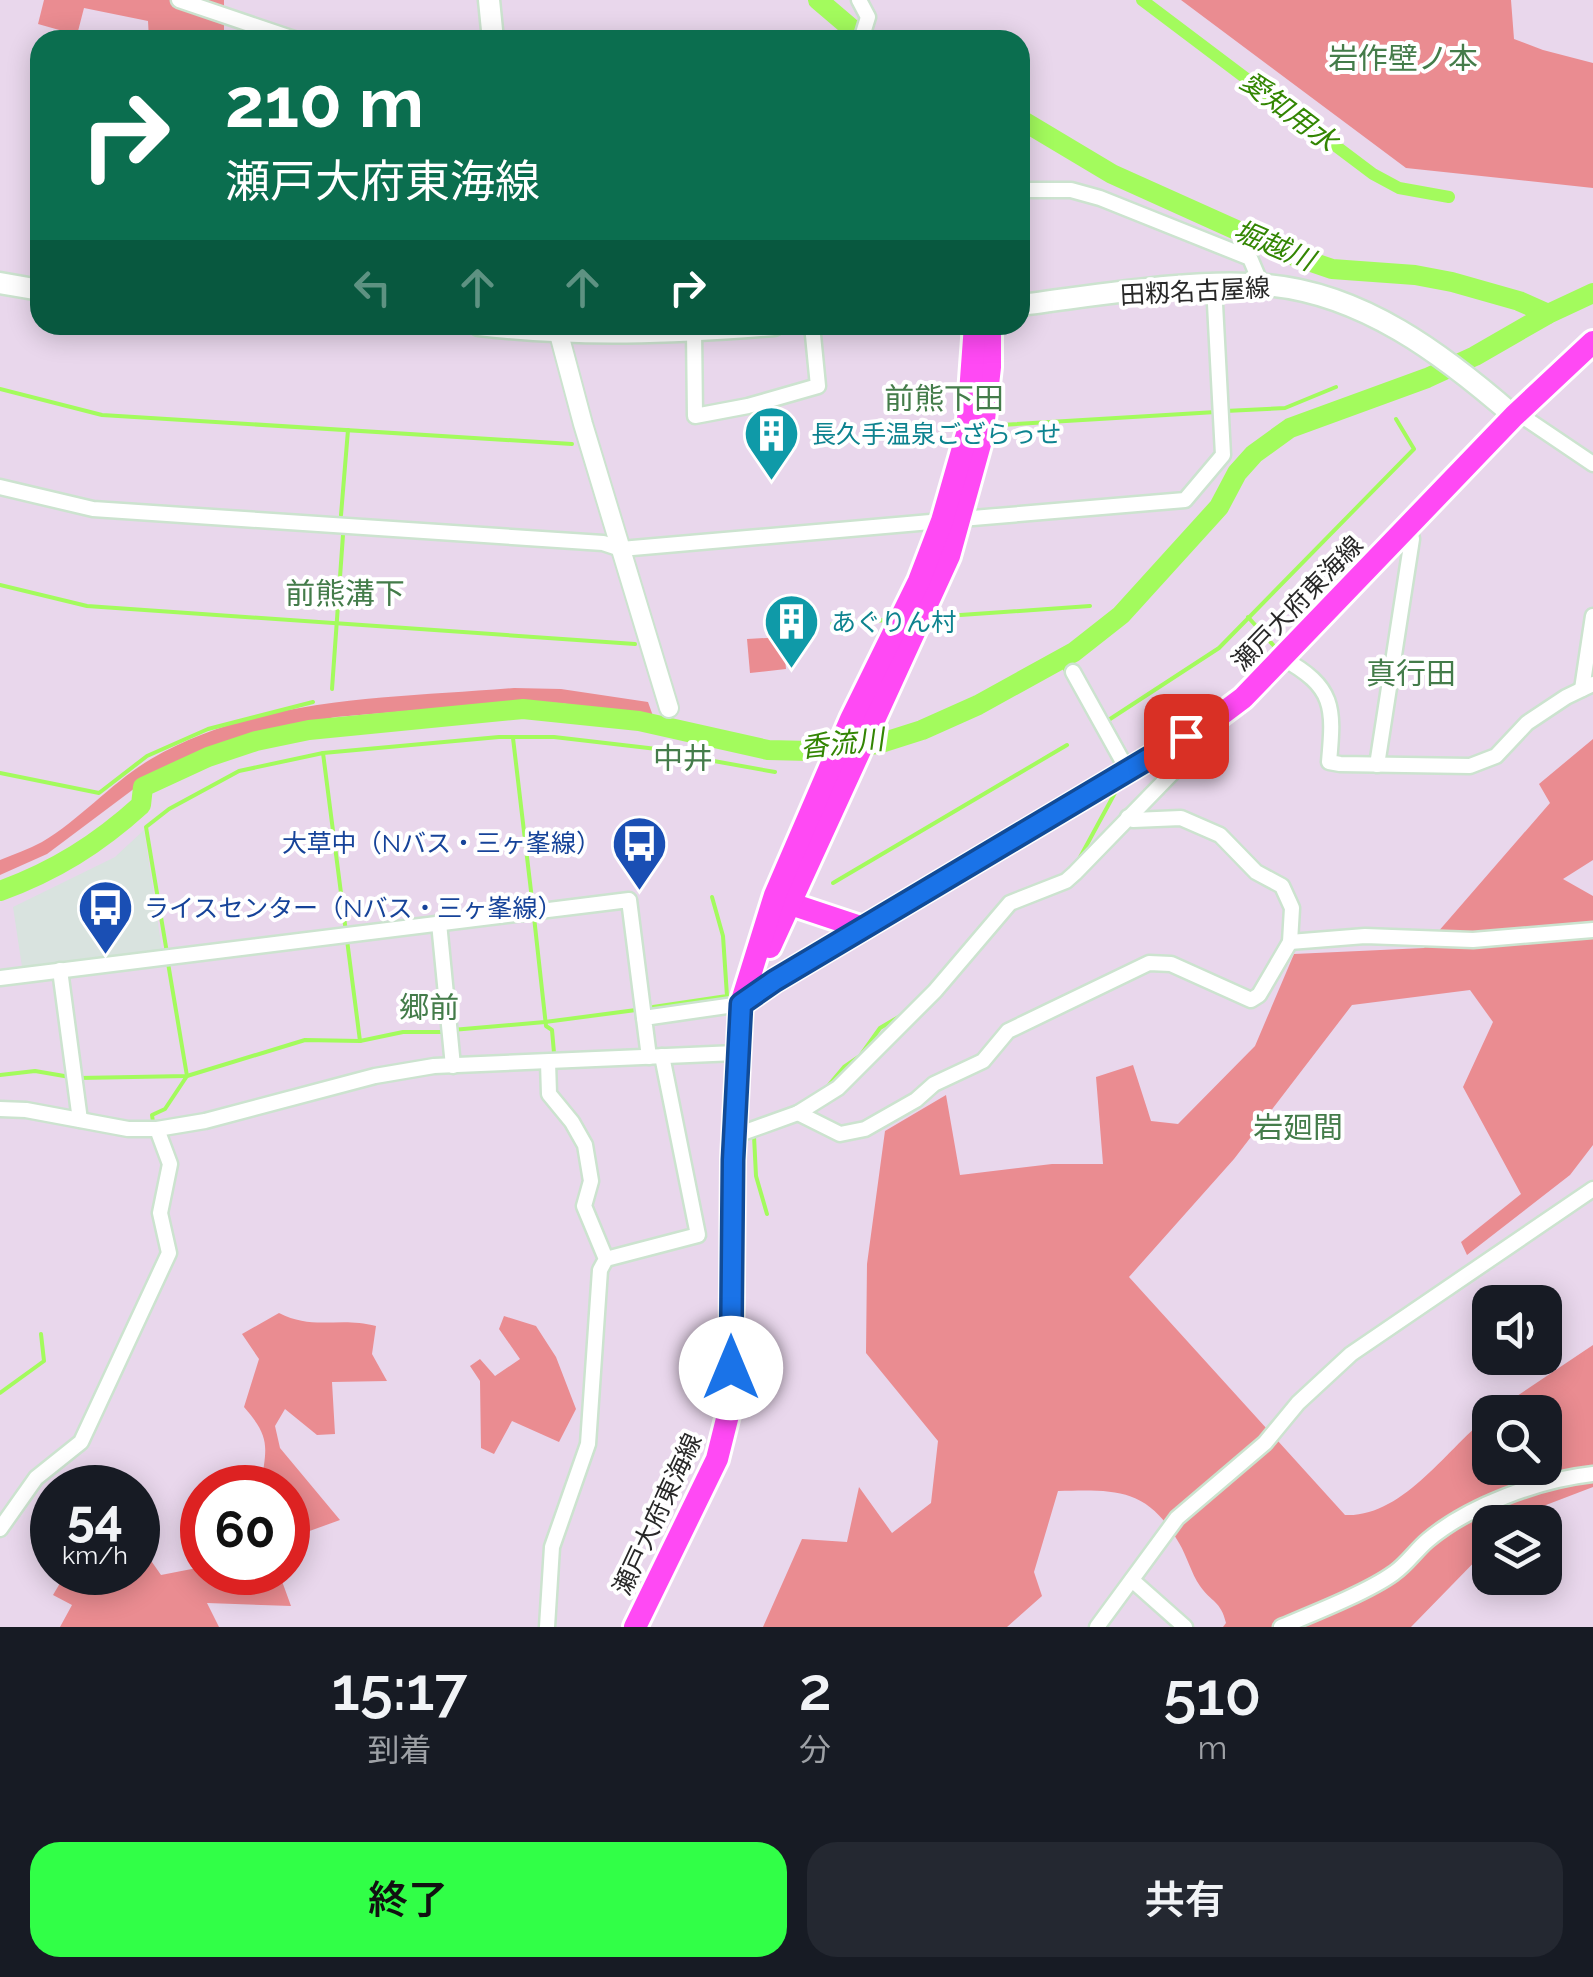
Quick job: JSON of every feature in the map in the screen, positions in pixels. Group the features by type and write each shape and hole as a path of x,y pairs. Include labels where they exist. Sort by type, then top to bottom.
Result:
{"main road":[{"path":"489,0 491,30"},
{"path":"0,283 30,288"},
{"name":"田籾名古屋線","path":"1030,304 1214,285 1261,284 1294,289 1379,318 1472,381 1514,416"},
{"name":"瀬戸大府東海線","path":"952,520 967,434 975,335"},
{"name":"瀬戸大府東海線","path":"741,1004 791,904 841,767 920,581 952,520 982,437 990,335"},
{"name":"瀬戸大府東海線","path":"741,1004 1244,698 1514,416 1593,342"},
{"name":"瀬戸大府東海線","path":"635,1627 717,1459 729,1414 736,1053 741,1004 774,895 841,767"},
{"path":"791,904 863,928"}],"street":[{"path":"179,0 268,30"},
{"path":"859,0 868,17 864,30"},
{"path":"1030,190 1071,190 1140,212 1250,258 1261,284"},
{"path":"0,487 93,509 603,544 621,549 1185,500 1224,455 1214,285"},
{"path":"560,335 669,708"},
{"path":"694,335 695,416 818,386 813,335"},
{"path":"1514,416 1525,418 1593,464"},
{"path":"1376,765 1412,539 1409,527"},
{"path":"1282,658 1320,686 1332,705 1329,762 1470,766 1496,756 1527,723 1588,687 1593,616"},
{"path":"1073,672 1128,771"},
{"path":"734,1136 798,1113 838,1088 935,991 1010,903 1066,880 1215,729 1215,718"},
{"path":"798,1113 840,1134 866,1130 916,1100 934,1084 983,1062 1008,1031 1149,963 1171,964 1251,1000 1266,987 1290,942 1292,908 1282,886 1256,872 1220,835 1181,818 1133,820 1128,816"},
{"path":"0,978 628,900 644,1018 698,1235 606,1259 600,1270 588,1444 552,1548 548,1627"},
{"path":"439,923 453,1066"},
{"path":"1290,942 1365,936 1472,940 1593,930"},
{"path":"60,970 80,1120"},
{"path":"644,1018 741,1004"},
{"path":"0,1110 26,1110 128,1129 157,1129 221,1118 375,1076 453,1066 736,1053"},
{"path":"548,1062 549,1094 585,1145 591,1181 584,1206 606,1259"},
{"path":"0,1529 36,1478 80,1442 169,1254 160,1213 170,1164 157,1129"},
{"path":"1097,1627 1177,1518 1265,1443 1298,1403 1350,1354 1593,1190"},
{"path":"1281,1627 1394,1574 1449,1525 1512,1494 1548,1482 1593,1474"},
{"path":"1132,1580 1185,1627"}],"shaded area":[{"path":"44,0 224,0 224,30 148,30 148,21 84,8 78,30 38,24"},
{"path":"1181,0 1511,0 1514,39 1593,63 1593,188 1406,168"},
{"path":"783,637 786,669 750,673 747,639"},
{"path":"514,688 561,689 648,702 653,716 560,703 513,702 336,717 261,731 215,745 155,773 47,854 0,875 0,860 42,842 137,768 193,738 281,711 374,698"},
{"path":"1593,739 1593,860 1563,879 1593,896 1593,1145 1570,1175 1467,1255 1461,1242 1521,1194 1463,1087 1493,1022 1470,990 1352,1005 1234,1159 1129,1277 1345,1515 1366,1513 1405,1493 1472,1431 1472,1485 1562,1485 1562,1395 1518,1395 1548,1375 1562,1375 1562,1366 1593,1345 1593,1487 1546,1505 1472,1505 1472,1564 1411,1627 1223,1627 1226,1623 1221,1610 1200,1586 1179,1543 1155,1511 1113,1492 1058,1491 1034,1572 1042,1596 1007,1627 763,1627 802,1539 847,1542 859,1487 892,1533 931,1503 938,1441 866,1353 867,1264 885,1131 946,1095 960,1175 1052,1164 1103,1164 1096,1077 1133,1065 1151,1121 1178,1124 1255,1046 1294,954 1424,948 1550,803 1539,784"},
{"path":"144,830 162,950 22,967 13,907 115,857"},
{"path":"279,1313 304,1321 376,1326 372,1354 387,1381 332,1382 335,1434 317,1435 285,1409 275,1426 280,1448 294,1465 264,1465 263,1436 244,1407 259,1359 242,1334"},
{"path":"504,1316 536,1326 556,1357 576,1409 559,1442 512,1421 494,1454 481,1448 480,1381 470,1366 480,1359 495,1376 520,1359 499,1329"},
{"path":"310,1484 340,1520 310,1531"},
{"path":"180,1571 180,1595 287,1595 291,1606 207,1603 219,1627 60,1627 72,1605 53,1595 160,1595 160,1574"}],"waterway":[{"name":"堀越川","path":"818,0 853,30"},
{"name":"愛知用水","path":"1142,0 1373,174 1399,188 1449,197"},
{"name":"堀越川","path":"1030,125 1112,174 1294,256 1332,269 1452,282 1519,301 1548,314"},
{"name":"香流川","path":"0,891 57,865 109,832 141,805 143,787 208,757 256,741 309,730 523,709 639,721 768,750 810,751 878,744 922,730 978,705 1074,652 1121,615 1219,507 1237,473 1254,454 1290,428 1427,378 1593,293"},
{"path":"1225,411 1285,408 1336,387"},
{"path":"0,389 102,415 572,444"},
{"path":"1001,425 1216,412"},
{"path":"1107,721 1219,648 1414,449 1396,419"},
{"path":"341,515 348,430"},
{"path":"332,689 343,535"},
{"path":"0,585 87,606 635,644"},
{"path":"946,616 1090,606"},
{"path":"1248,617 1275,647"},
{"path":"832,624 887,620"},
{"path":"1060,660 1067,673"},
{"path":"0,773 99,793 147,756 208,729 313,702"},
{"path":"167,953 146,827 169,809 239,771 323,753 499,737 554,737 674,751"},
{"path":"513,738 533,908"},
{"path":"833,883 1067,745"},
{"path":"323,753 360,1041"},
{"path":"697,758 775,772"},
{"path":"1078,861 1116,791"},
{"path":"653,1007 727,996 723,936 712,897"},
{"path":"534,917 546,1026 552,1030 554,1053"},
{"path":"153,1122 152,1115 165,1109 187,1076 168,963"},
{"path":"452,1030 636,1010"},
{"path":"828,1086 860,1056 880,1028 902,1015"},
{"path":"79,1078 187,1076 305,1040 360,1041 403,1032 443,1032"},
{"path":"0,1075 35,1071 70,1077"},
{"path":"754,1136 756,1176 767,1214"},
{"path":"0,1393 44,1361 41,1334"}],"place":[{"name":"長久手温泉ござらっせ","path":"772,483"},
{"name":"あぐりん村","path":"792,671"},
{"name":"大草中（Nバス・三ヶ峯線）","path":"640,892"},
{"name":"ライスセンター（Nバス・三ヶ峯線）","path":"105,957"}],"district":[{"name":"岩作壁ノ本","path":"1403,59"},
{"name":"前熊下田","path":"944,399"},
{"name":"前熊溝下","path":"345,594"},
{"name":"真行田","path":"1411,674"},
{"name":"中井","path":"683,759"},
{"name":"郷前","path":"429,1008"},
{"name":"岩廻間","path":"1298,1128"}],"route":[{"path":"731,1368 733,1160 741,1004 1186,736"}]}
